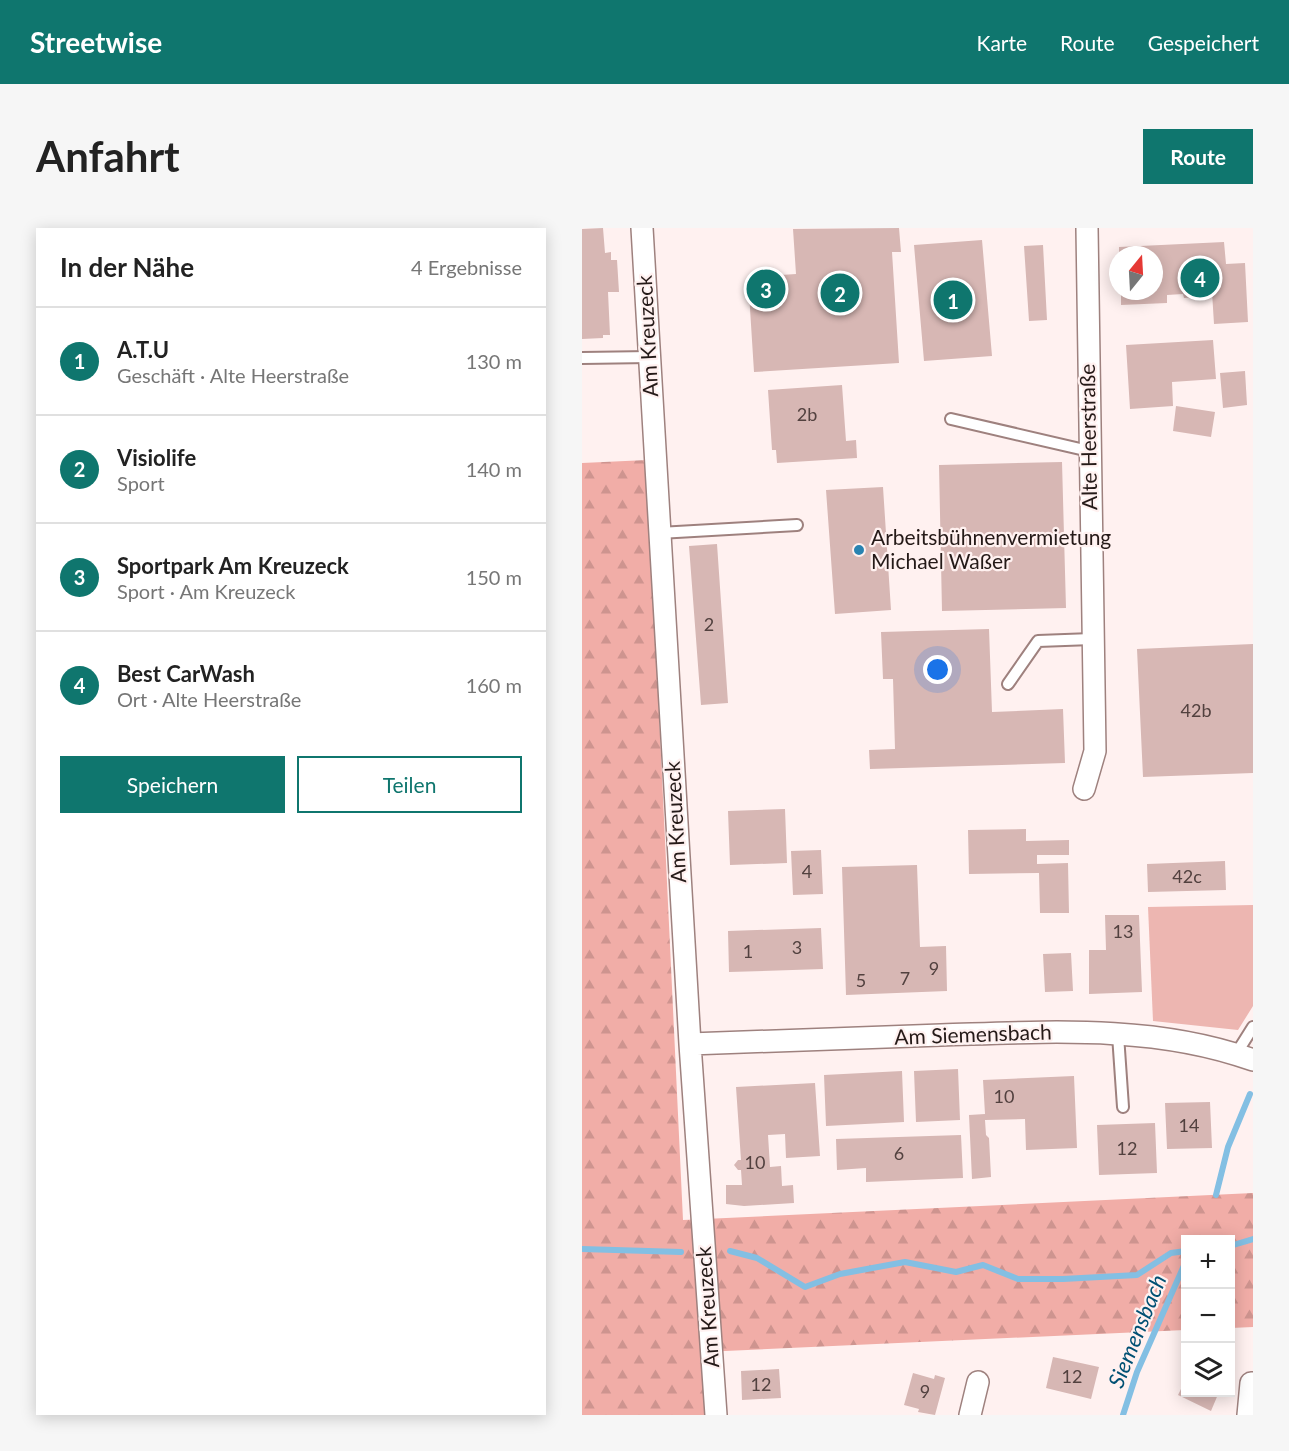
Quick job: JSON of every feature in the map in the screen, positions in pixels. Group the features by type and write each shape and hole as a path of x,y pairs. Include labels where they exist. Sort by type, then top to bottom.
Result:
{"street":[{"name":"Am Kreuzeck","path":"642,228 690,1044 716,1415"},
{"name":"Alte Heerstraße","path":"1084,789 1095,751 1087,228"},
{"name":"Am Siemensbach","path":"690,1044 1049,1032 1118,1035 1201,1044 1244,1057"},
{"path":"970,1415 978,1382"},
{"path":"1248,1415 1251,1383 1253,1383"}],"lane":[{"path":"582,358 650,357"},
{"path":"951,419 1089,451"},
{"path":"659,533 797,525"},
{"path":"1008,684 1038,641 1092,639"},
{"path":"1244,1057 1253,1027"},
{"path":"1118,1035 1123,1107"}],"shaded area":[{"path":"1253,905 1253,1006 1238,1030 1153,1021 1148,907"}],"green space":[{"path":"647,460 683,1220 1253,1193 1253,1327 1235,1328 1235,1235 1181,1235 1181,1330 703,1352 706,1415 582,1415 582,463"}],"building":[{"path":"603,228 605,253 611,252 611,260 617,260 619,292 608,292 610,335 603,335 603,338 582,339 582,229"},
{"path":"899,228 901,252 892,252 899,363 754,372 748,277 796,274 793,229"},
{"path":"982,240 992,356 924,361 914,245"},
{"path":"1224,242 1226,264 1245,263 1248,322 1214,324 1212,292 1196,293 1196,297 1184,298 1183,294 1167,295 1167,303 1121,305 1121,300 1163,300 1163,246 1140,246"},
{"path":"1043,245 1047,320 1029,321 1024,246"},
{"path":"1213,340 1216,379 1172,382 1173,406 1130,409 1126,345"},
{"path":"1245,371 1247,405 1223,408 1220,373"},
{"path":"842,385 846,441 856,440 857,458 777,463 776,450 772,450 768,390"},
{"path":"1176,406 1215,412 1211,437 1173,431"},
{"path":"1062,462 1066,608 942,611 939,465"},
{"name":"Arbeitsbühnenvermietung Michael Waßer","path":"883,487 891,610 835,614 826,490"},
{"path":"717,544 728,703 701,705 689,546"},
{"path":"989,629 992,712 1063,709 1065,763 870,769 869,750 895,749 893,679 883,679 881,632"},
{"path":"1253,644 1253,773 1143,777 1137,649"},
{"path":"785,809 787,863 730,865 728,811"},
{"path":"1026,829 1026,841 1069,840 1069,855 1037,855 1037,864 1068,863 1069,913 1040,913 1039,873 969,874 968,830"},
{"path":"821,850 823,894 793,895 791,851"},
{"path":"1225,861 1226,890 1148,892 1147,864"},
{"path":"917,865 920,947 946,946 947,991 846,995 842,867"},
{"path":"1105,915 1139,915 1142,992 1089,994 1089,950 1106,950"},
{"path":"821,928 823,969 729,972 728,931"},
{"path":"1071,953 1073,991 1045,992 1043,954"},
{"path":"958,1069 960,1120 916,1122 914,1071"},
{"path":"902,1071 904,1122 826,1126 824,1075"},
{"path":"1074,1076 1077,1148 1026,1150 1025,1119 985,1120 986,1135 989,1138 991,1177 972,1179 969,1115 985,1114 983,1080"},
{"path":"815,1083 820,1156 786,1158 785,1134 768,1135 770,1167 781,1166 782,1186 793,1185 794,1203 744,1206 726,1204 726,1185 742,1185 741,1170 734,1165 741,1160 736,1087"},
{"path":"1210,1102 1212,1148 1167,1149 1165,1103"},
{"path":"1155,1123 1157,1173 1099,1175 1097,1125"},
{"path":"961,1135 963,1178 866,1182 866,1168 837,1170 836,1139"},
{"path":"1053,1357 1099,1367 1091,1399 1046,1388"},
{"path":"779,1369 781,1398 742,1400 741,1371"},
{"path":"913,1373 934,1379 935,1375 945,1378 935,1415 918,1412 919,1409 904,1405"},
{"path":"1182,1397 1217,1397 1211,1411"}],"waterway":[{"path":"1216,1195 1228,1147 1250,1094"},
{"name":"Siemensbach","path":"1235,1244 1253,1239"},
{"path":"582,1249 681,1252"},
{"path":"730,1251 757,1258 805,1287 840,1274 905,1262 956,1272 983,1265 1018,1279 1137,1275 1171,1253 1181,1252"},
{"name":"Siemensbach","path":"1123,1415 1137,1372 1181,1272"}],"place":[{"name":"Best CarWash","path":"1200,278"},
{"name":"Sportpark Am Kreuzeck","path":"766,289"},
{"name":"Visiolife","path":"840,293"},
{"name":"A.T.U","path":"953,300"},
{"name":"Arbeitsbühnenvermietung Michael Waßer","path":"859,550"}]}
